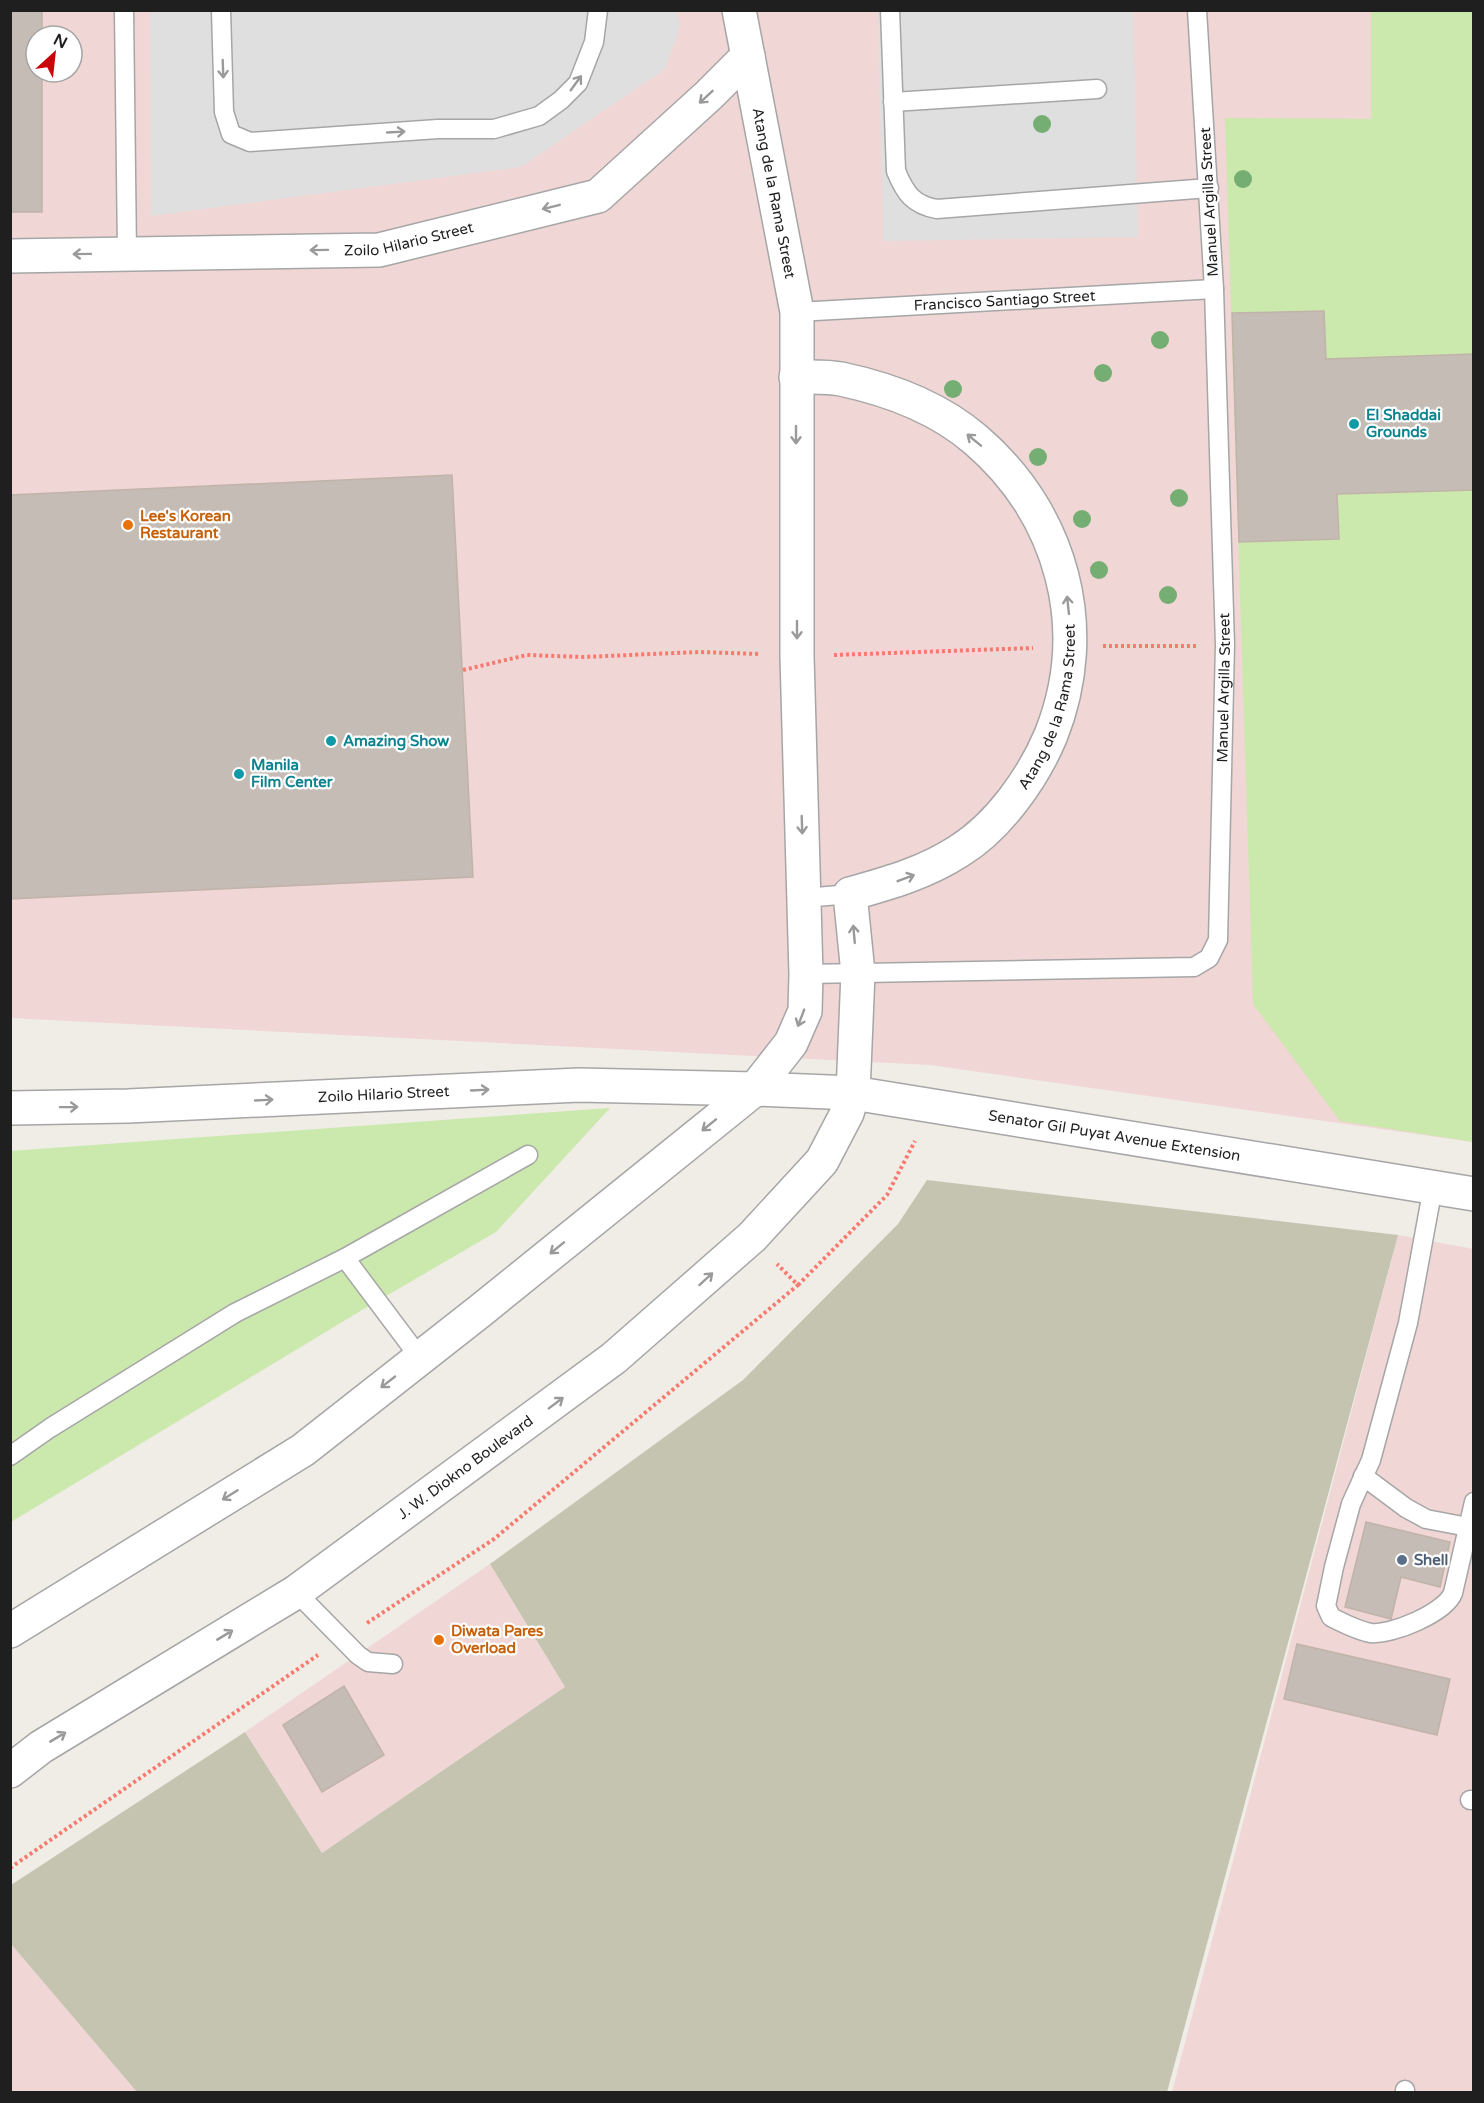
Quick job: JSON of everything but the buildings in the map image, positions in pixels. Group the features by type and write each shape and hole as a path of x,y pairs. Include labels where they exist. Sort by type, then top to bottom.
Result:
{"street":[{"name":"Atang de la Rama Street","path":"739,10 797,312 797,656 806,974 805,1011 791,1043 754,1089"},
{"name":"Zoilo Hilario Street","path":"10,256 379,250 598,195 709,95 748,56"},
{"name":"Atang de la Rama Street","path":"796,377 839,378 892,394 936,412 975,439 1009,472 1036,511 1056,554 1068,600 1071,646 1062,706 1040,761 1006,810 961,850 908,878 850,894"},
{"path":"850,894 858,973 853,1092"},
{"name":"Zoilo Hilario Street","path":"10,1108 128,1106 579,1085 754,1089"},
{"path":"10,1631 303,1450 754,1089"},
{"name":"Senator Gil Puyat Avenue Extension","path":"754,1089 853,1092 1473,1194"},
{"name":"J. W. Diokno Boulevard","path":"10,1771 41,1747 296,1592 614,1358 752,1237 822,1161 847,1113 853,1092"}],"lane":[{"path":"124,10 126,253"},
{"path":"221,10 224,112 231,134 250,142 438,129 494,129 539,116 561,100 578,83 594,42 598,10"},
{"path":"890,10 896,171 905,193 920,206 937,209 1209,188"},
{"name":"Manuel Argilla Street","path":"806,974 1194,967 1209,958 1218,940 1224,645 1214,289 1197,10"},
{"path":"893,102 1097,89"},
{"name":"Francisco Santiago Street","path":"797,312 1214,289"},
{"path":"804,898 850,894"},
{"path":"10,1456 50,1428 235,1313 345,1258 528,1155"},
{"path":"1433,1187 1408,1323 1371,1460 1351,1504 1326,1606 1331,1617 1372,1633 1434,1614 1450,1600 1454,1593 1473,1502"},
{"path":"345,1258 420,1358"},
{"path":"1363,1476 1406,1508 1426,1519 1468,1527"},
{"path":"296,1592 368,1662 393,1664"}],"path":[{"path":"463,670 527,655 583,657 699,652 797,656 1071,646 1224,645"},
{"path":"10,1868 342,1639 494,1539 798,1285 888,1195 932,1106"},
{"path":"752,1237 798,1285"}],"shaded area":[{"path":"676,10 680,27 665,69 521,167 151,216 150,11"},
{"path":"10,11 1473,11 1473,1142 930,1065 11,1018"},
{"path":"878,11 1133,11 1138,237 883,241"},
{"path":"927,1180 1398,1235 1167,2092 137,2092 11,1944 11,1885 245,1732 322,1853 565,1687 490,1564 743,1380 898,1224"},
{"path":"1398,1235 1473,1249 1473,2092 1172,2092"},
{"path":"490,1564 565,1687 322,1853 245,1732"},
{"path":"11,1944 137,2092 11,2092"}],"green space":[{"path":"1371,11 1473,11 1473,1142 1340,1121 1253,1004 1225,118 1371,119"},
{"path":"610,1108 496,1232 362,1310 11,1522 10,1151"}],"place":[{"name":"El Shaddai Grounds","path":"1354,424"},
{"name":"Lee's Korean Restaurant","path":"128,525"},
{"name":"Amazing Show","path":"331,741"},
{"name":"Manila Film Center","path":"239,774"},
{"name":"Shell","path":"1402,1560"},
{"name":"Diwata Pares Overload","path":"439,1640"}]}
